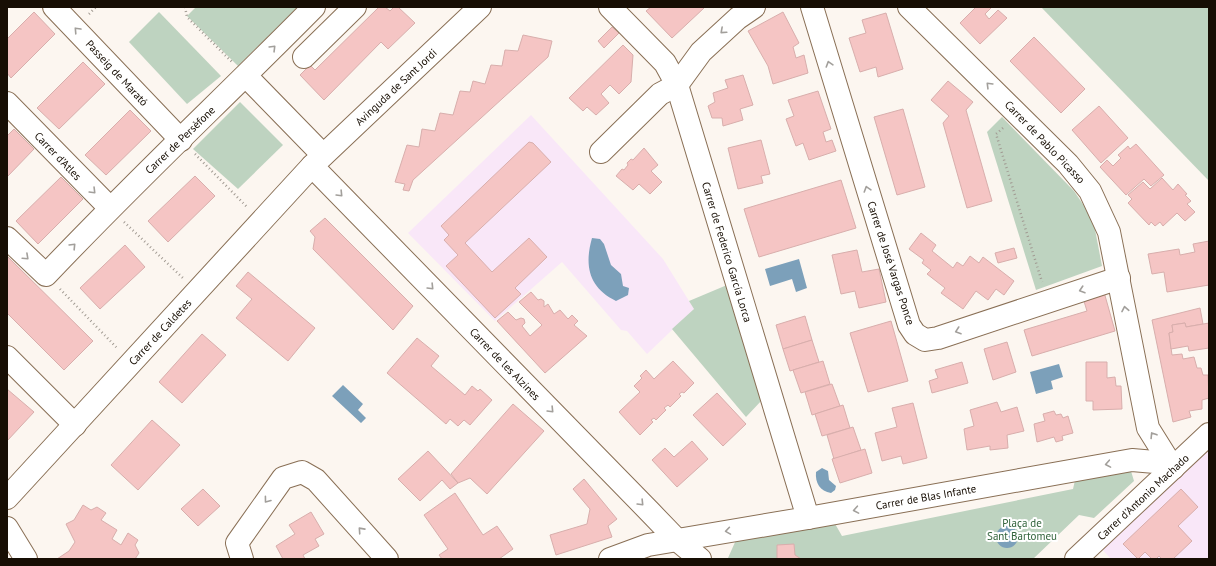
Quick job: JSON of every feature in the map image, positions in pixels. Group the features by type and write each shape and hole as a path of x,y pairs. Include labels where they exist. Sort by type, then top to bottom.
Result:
{"street":[{"name":"Passeig de Marató","path":"54,7 181,140"},
{"name":"Carrer de Persèfone","path":"46,274 110,208 246,76 314,7"},
{"path":"304,57 355,7"},
{"name":"Avinguda de Sant Jordi","path":"318,161 480,7"},
{"name":"Carrer de Federico García Lorca","path":"610,7 665,63 677,85 808,518"},
{"path":"601,152 660,94 677,85 701,52 738,18 754,7"},
{"name":"Carrer de José Vargas Ponce","path":"812,7 909,326 915,334 925,340 938,338 1119,278"},
{"name":"Carrer de Pablo Picasso","path":"909,7 1068,164 1090,191 1109,232 1148,428 1173,468"},
{"name":"Carrer de les Alzines","path":"246,76 318,161 677,540 700,559"},
{"name":"Carrer d'Atles","path":"7,103 110,208"},
{"name":"Carrer de Caldetes","path":"7,498 318,161"},
{"path":"7,238 46,274"},
{"path":"7,357 75,425"},
{"name":"Carrer d'Antonio Machado","path":"1076,559 1209,434"},
{"name":"Carrer de Blas Infante","path":"610,559 648,545 1132,460 1155,462 1173,468"},
{"path":"242,559 237,543 245,530 283,478 302,472 316,480 387,559"},
{"path":"7,528 26,559"}],"path":[{"path":"184,7 187,17 246,76"},
{"path":"1017,113 996,134 1048,301"},
{"path":"181,140 261,221"},
{"path":"110,208 198,292"},
{"path":"46,274 132,363"}],"shaded area":[{"path":"531,115 663,259 694,309 647,354 627,331 621,330 562,262 495,321 408,233"},
{"path":"1209,446 1209,559 1111,559 1100,547"}],"green space":[{"path":"196,7 298,7 238,66 187,16"},
{"path":"1041,7 1209,7 1209,181"},
{"path":"159,12 221,76 187,104 129,42"},
{"path":"240,102 283,145 238,189 193,149"},
{"path":"1002,117 1074,191 1093,219 1102,266 1036,290 987,132"},
{"path":"727,285 762,400 746,417 672,329 694,309 689,301"},
{"name":"Plaça de Sant Bartomeu","path":"1131,471 1134,481 1094,518 1079,515 1033,559 728,558 736,540 834,522 842,536 1073,489 1076,476"}],"water":[{"path":"592,238 600,239 604,244 611,265 621,274 623,286 629,288 628,295 616,301 607,296 594,283 589,267"},
{"path":"799,259 807,288 796,292 792,279 770,286 765,269"},
{"path":"1059,364 1063,377 1051,381 1053,389 1036,394 1030,372"},
{"path":"343,385 363,404 358,410 366,418 361,423 332,396"},
{"path":"822,468 828,471 829,480 836,486 835,490 831,493 821,488 817,483 816,472"},
{"path":"1007,526 1015,529 1018,537 1015,545 1007,548 999,545 996,537 999,529"}],"building":[{"path":"379,7 385,7 390,11 394,7 398,7 415,23 388,49 381,42 324,100 300,75 310,65 315,70"},
{"path":"651,7 704,8 672,38 646,11"},
{"path":"976,7 992,7 985,14 989,19 998,10 1007,18 980,44 960,23"},
{"path":"34,12 55,34 11,78 7,73 7,39"},
{"path":"783,12 799,43 793,47 796,58 804,55 808,73 773,84 768,66 748,31"},
{"path":"886,13 903,69 878,77 876,67 860,72 849,38 866,33 862,20"},
{"path":"612,27 619,33 604,48 598,41"},
{"path":"523,35 552,41 548,57 413,180 409,191 403,190 405,184 395,182 407,145 419,147 422,129 435,131 440,113 453,115 460,91 470,92 473,81 485,84 491,65 502,66 505,50 518,51"},
{"path":"1034,37 1085,89 1061,113 1010,61"},
{"path":"623,45 633,55 631,82 619,94 610,85 601,94 609,103 596,115 587,107 583,111 569,98"},
{"path":"83,62 105,84 59,129 37,108"},
{"path":"743,75 753,105 740,109 743,120 723,126 722,118 712,118 708,106 715,102 713,93 728,88 725,80"},
{"path":"948,81 973,102 966,110 992,201 967,208 943,123 949,116 931,100"},
{"path":"818,91 831,129 823,132 826,142 832,140 836,151 809,160 803,143 796,146 786,119 794,116 788,100"},
{"path":"1099,106 1128,138 1101,163 1072,130"},
{"path":"903,109 925,187 897,195 874,117"},
{"path":"130,110 151,131 106,175 85,155"},
{"path":"14,129 34,149 7,177 7,136"},
{"path":"761,140 770,174 761,176 763,183 738,189 728,148"},
{"path":"529,142 533,143 551,162 465,243 492,272 529,238 547,257 515,288 521,294 495,318 446,266 458,255 444,240 449,235 441,226"},
{"path":"1136,144 1164,175 1151,186 1144,179 1126,195 1100,167 1107,160 1113,166 1121,158 1118,155 1128,146 1130,149"},
{"path":"644,148 658,165 651,171 662,182 650,194 639,184 633,190 616,176 622,169 624,170 628,165 627,163 631,159 633,160"},
{"path":"195,176 215,196 168,242 148,221"},
{"path":"61,177 83,199 38,244 16,221"},
{"path":"1162,178 1173,190 1178,184 1191,201 1187,204 1195,212 1185,221 1177,213 1163,226 1160,222 1155,226 1151,222 1149,225 1128,203 1132,199 1128,195 1143,182 1150,189"},
{"path":"841,180 856,228 759,257 744,209"},
{"path":"325,218 413,306 393,330 313,249 315,237 310,231"},
{"path":"921,233 936,245 932,251 953,268 957,262 963,266 970,256 979,263 983,257 1014,281 1004,295 996,289 988,300 976,291 963,309 941,293 945,288 927,274 931,270 922,263 924,260 909,249"},
{"path":"1209,241 1209,285 1167,292 1164,272 1152,274 1148,254 1179,249 1180,255 1195,252 1193,244"},
{"path":"125,245 145,267 100,309 80,288"},
{"path":"1014,248 1017,258 998,263 995,253"},
{"path":"857,250 862,272 879,269 886,302 859,308 855,291 841,294 832,255"},
{"path":"7,256 93,341 64,370 7,313"},
{"path":"248,272 315,328 288,361 236,318 252,299 236,286"},
{"path":"531,292 538,300 541,299 544,301 544,307 548,304 554,314 560,310 568,319 572,315 578,321 574,325 587,336 545,373 497,321 508,312 516,320 521,318 524,319 525,323 522,326 530,336 542,325 519,302"},
{"path":"1104,292 1115,331 1032,356 1024,330 1087,311 1083,298"},
{"path":"1200,308 1203,324 1186,327 1185,323 1172,325 1173,332 1169,333 1172,355 1182,354 1183,359 1194,357 1197,368 1201,368 1203,375 1208,375 1209,398 1202,400 1202,409 1189,411 1191,417 1173,422 1152,320"},
{"path":"805,316 812,340 783,349 776,325"},
{"path":"891,321 908,381 868,392 850,333"},
{"path":"1185,323 1186,327 1209,323 1209,348 1189,351 1188,346 1171,349 1169,333 1173,332 1172,325"},
{"path":"202,334 226,355 182,403 159,382"},
{"path":"417,338 439,356 431,366 465,395 472,386 478,391 480,389 492,400 470,425 464,420 458,426 450,419 446,424 387,373"},
{"path":"812,340 819,362 790,371 783,349"},
{"path":"1007,342 1016,372 993,380 984,349"},
{"path":"673,361 694,383 684,393 682,392 679,394 681,396 670,407 668,405 664,408 666,410 656,420 654,418 651,420 653,422 640,435 619,412 640,392 634,386 642,378 640,376 646,370 654,379"},
{"path":"823,361 830,384 801,393 793,370"},
{"path":"962,362 968,383 932,393 929,381 938,378 935,370"},
{"path":"1086,362 1107,362 1107,378 1115,377 1116,386 1121,386 1122,409 1093,410 1093,401 1086,401"},
{"path":"832,384 840,406 812,415 805,392"},
{"path":"7,389 34,412 7,441"},
{"path":"717,393 746,424 723,446 693,415"},
{"path":"997,402 1001,412 1017,407 1024,431 1007,435 1008,448 990,450 990,446 967,450 964,429 974,426 970,410"},
{"path":"913,403 927,458 903,464 901,456 882,461 875,433 897,427 892,408"},
{"path":"513,404 544,431 487,494 470,478 458,483 451,474"},
{"path":"843,405 850,428 822,436 815,414"},
{"path":"1054,411 1056,415 1061,414 1063,418 1068,416 1073,433 1062,436 1063,440 1056,442 1054,437 1037,442 1034,424 1045,421 1043,414"},
{"path":"152,420 180,445 138,490 111,465"},
{"path":"853,427 861,450 834,459 827,435"},
{"path":"692,441 708,459 677,487 652,460 665,448 674,457"},
{"path":"865,449 872,473 840,483 832,459"},
{"path":"428,451 458,483 450,489 442,480 420,501 398,479"},
{"path":"584,479 617,519 608,526 612,537 556,555 550,535 587,524 590,509 573,489"},
{"path":"203,489 220,506 198,526 181,509"},
{"path":"1181,489 1198,507 1178,526 1192,541 1173,559 1162,559 1159,556 1156,559 1152,559 1145,552 1138,559 1123,544"},
{"path":"455,493 483,535 497,526 513,549 499,559 442,559 439,555 448,549 424,515"},
{"path":"83,505 91,510 97,507 106,513 101,520 117,530 112,539 121,545 128,533 138,540 135,545 139,553 135,559 57,559 69,551 75,542 66,524 74,520"},
{"path":"311,512 324,534 315,539 319,546 303,555 305,559 283,559 276,546 295,534 289,525"},
{"path":"794,544 795,555 801,559 777,559 777,545"}]}
